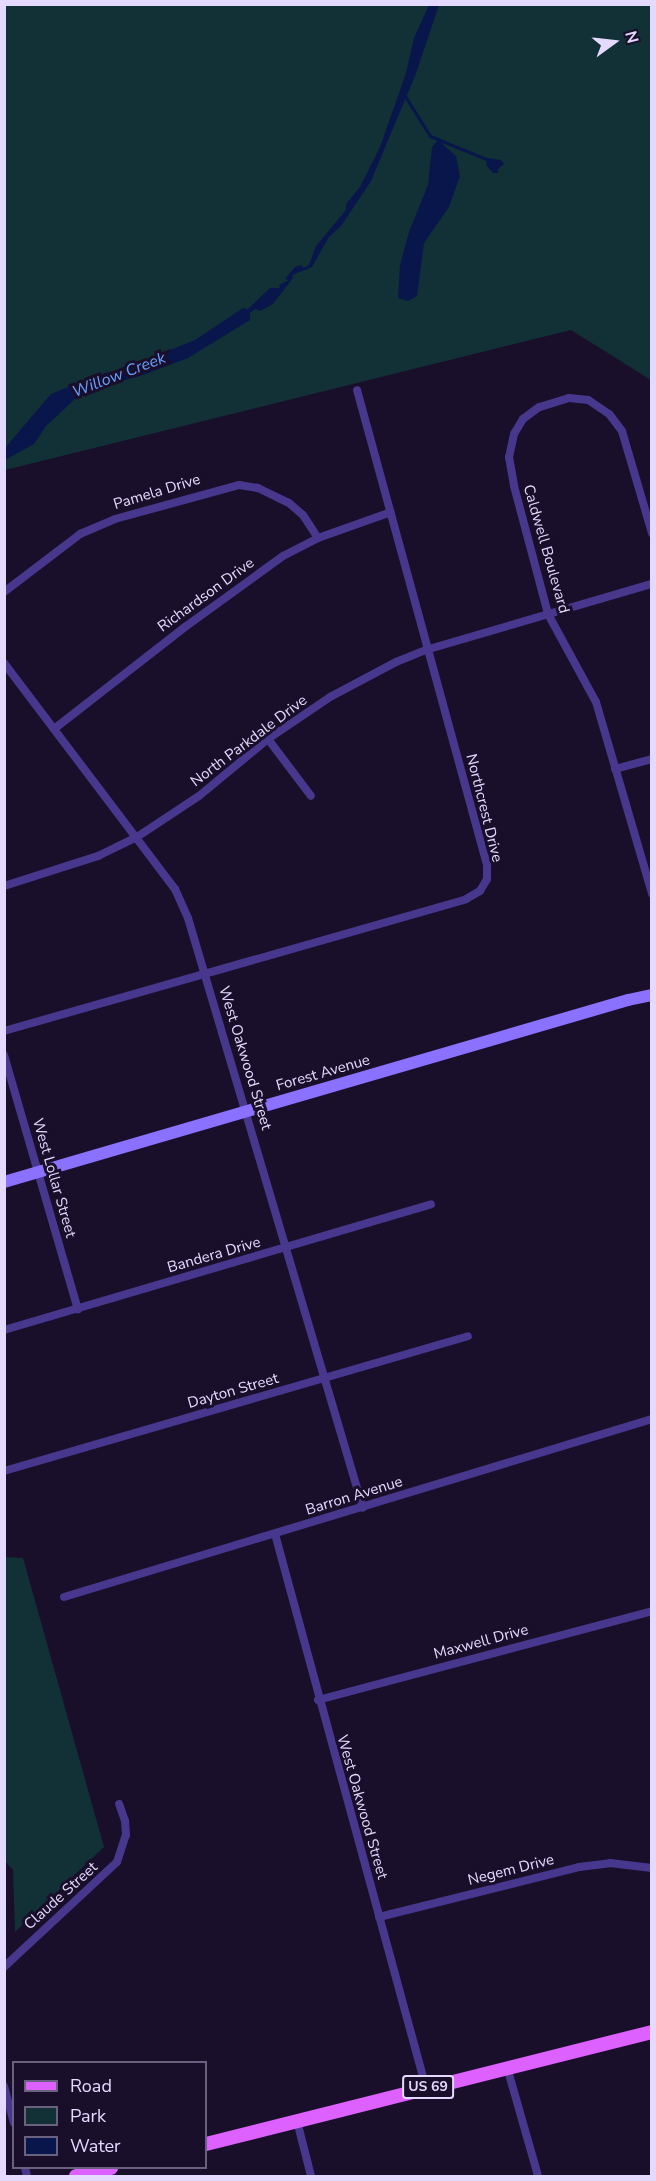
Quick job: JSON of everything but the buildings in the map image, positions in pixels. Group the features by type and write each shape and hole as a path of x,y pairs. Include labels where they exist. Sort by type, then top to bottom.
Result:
{"main road":[{"name":"US 69","path":"207,2144 651,2032"},
{"path":"76,2176 107,2169"}],"street":[{"name":"Northcrest Drive","path":"4,1031 466,899 480,891 486,879 487,865 357,390"},
{"name":"Caldwell Boulevard","path":"651,533 622,431 609,414 588,400 569,398 531,412 518,426 509,457 514,486 548,614 590,688 651,894"},
{"name":"Pamela Drive","path":"4,592 80,534 115,519 214,489 239,485 258,488 289,503 303,514 318,538"},
{"name":"Richardson Drive","path":"54,729 283,556 318,538 391,512"},
{"name":"North Parkdale Drive","path":"4,886 98,856 136,837 199,796 268,740 330,697 396,662 429,649 651,584"},
{"name":"West Oakwood Street","path":"4,663 175,889 198,945 363,1508"},
{"path":"268,740 311,796"},
{"path":"615,769 651,759"},
{"name":"Forest Avenue","path":"4,1182 651,995"},
{"name":"West Lollar Street","path":"4,1055 78,1309"},
{"name":"Bandera Drive","path":"4,1330 431,1204"},
{"name":"Dayton Street","path":"4,1471 468,1336"},
{"name":"Barron Avenue","path":"64,1597 651,1419"},
{"name":"West Oakwood Street","path":"275,1534 318,1700 426,2088"},
{"name":"Maxwell Drive","path":"318,1700 651,1611"},
{"name":"Claude Street","path":"4,1967 117,1862 126,1835 125,1821 119,1804"},
{"name":"Negem Drive","path":"379,1917 579,1867 610,1863 651,1868"},
{"path":"507,2067 538,2176"},
{"path":"4,2086 12,2115"},
{"path":"297,2121 311,2176"}],"green space":[{"path":"4,5 651,5 651,380 571,330 5,470"},
{"path":"4,1557 23,1558 104,1847 15,1932 13,1870 4,1860"}],"water":[{"path":"429,5 439,5 415,76 371,181 341,226 329,237 312,267 292,275 293,278 273,304 260,311 255,309 250,313 250,320 188,358 140,376 95,388 76,398 46,426 34,444 5,460 5,448 51,394 195,340 243,308 248,309 270,288 280,288 279,285 289,280 285,279 295,267 301,265 304,268 309,265 316,246 346,210 346,204 360,187 380,147 406,73 414,38"},
{"path":"438,140 456,156 460,176 449,207 424,243 417,296 408,301 398,298 400,265 409,232 428,185 432,147"},
{"path":"487,158 501,160 504,164 498,169 498,173 493,173 486,165"}],"waterway":[{"name":"Willow Creek","path":"405,96 430,136 486,159"}]}
